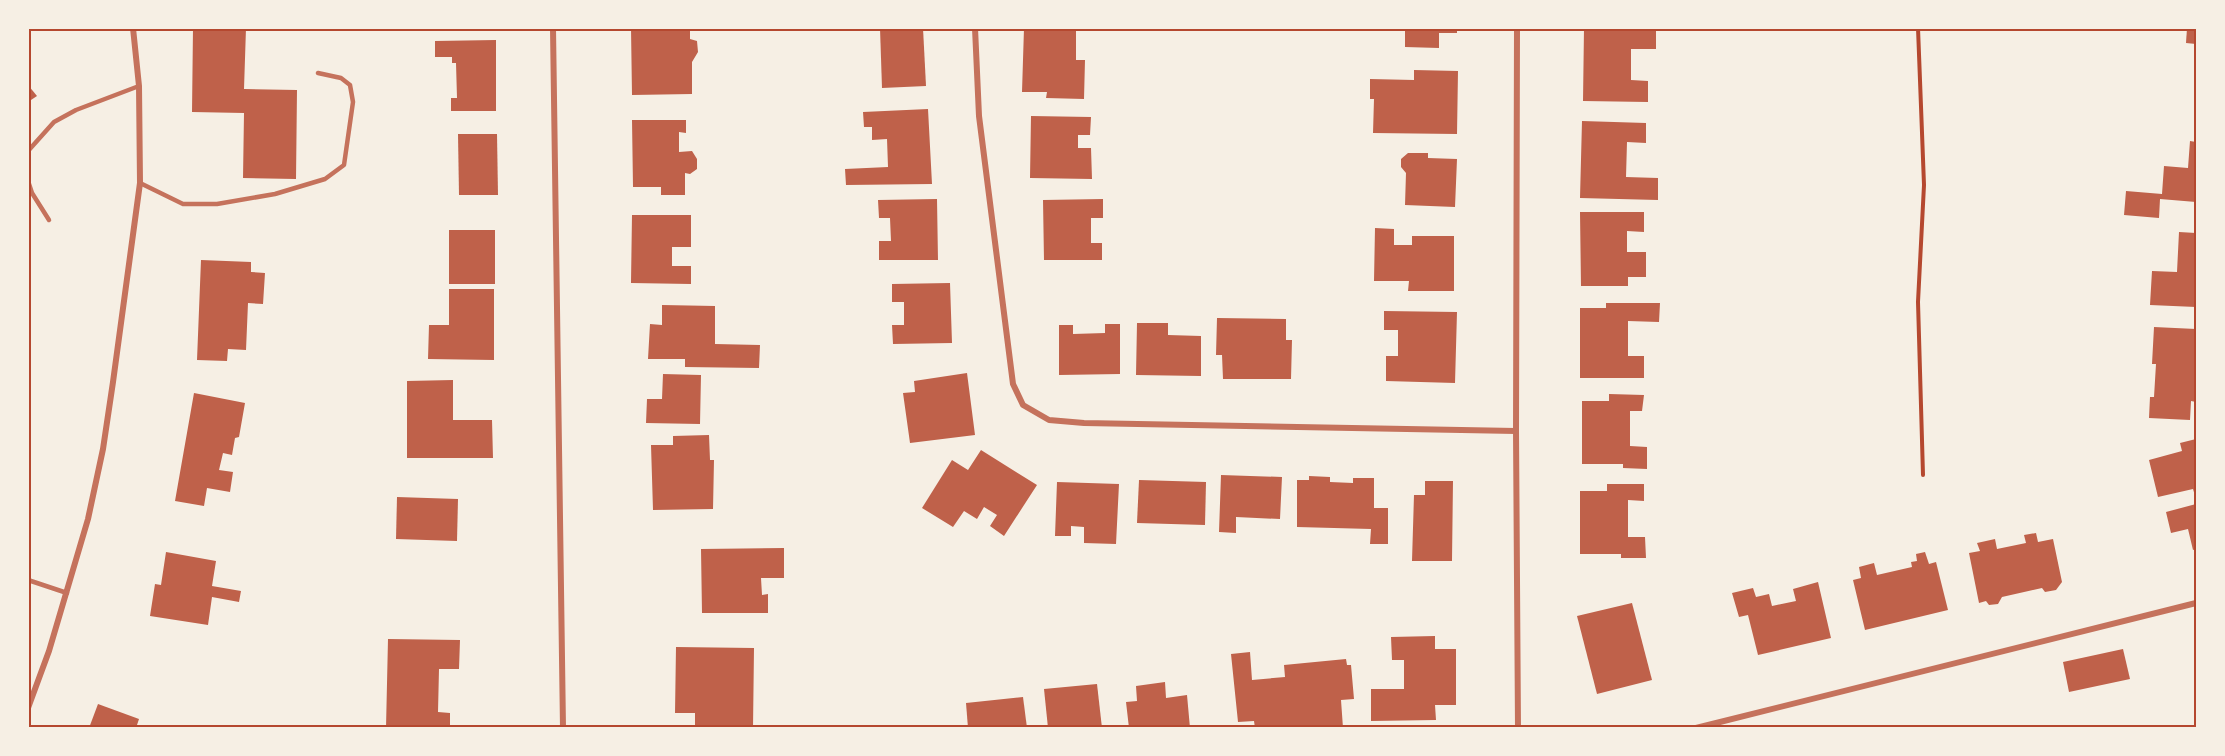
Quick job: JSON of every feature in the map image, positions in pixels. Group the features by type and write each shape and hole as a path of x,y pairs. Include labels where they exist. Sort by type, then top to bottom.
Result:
{"street":[{"path":"28,708 67,593 88,519 103,449 140,183 139,86 133,28"},
{"path":"553,28 563,728"},
{"path":"975,28 979,116 1002,312 1013,384 1023,405 1049,420 1084,423 1516,431"},
{"path":"1517,28 1518,728"},
{"path":"1696,728 2196,603"}],"lane":[{"path":"140,183 183,204 217,204 275,194 325,179 344,165 353,102 350,85 341,78 318,73"},
{"path":"28,151 54,122 76,110 139,86"},
{"path":"28,181 32,193 49,220"},
{"path":"28,580 67,593"}],"path":[{"path":"1918,28 1924,185 1918,302 1923,475"}],"building":[{"path":"193,28 246,28 244,89 297,90 296,179 243,178 244,113 192,112"},
{"path":"631,28 690,28 690,39 697,41 698,52 692,62 692,94 632,95"},
{"path":"880,28 923,28 926,86 882,88"},
{"path":"1024,28 1076,29 1076,60 1085,60 1084,99 1046,98 1047,92 1022,92"},
{"path":"1405,28 1457,28 1457,33 1439,33 1439,48 1405,47"},
{"path":"1584,28 1656,28 1656,49 1631,49 1631,80 1648,81 1648,102 1583,101"},
{"path":"2187,28 2196,28 2196,44 2186,43"},
{"path":"496,40 496,111 451,111 451,98 457,98 456,63 452,63 452,57 435,57 435,41"},
{"path":"1414,70 1458,71 1457,134 1373,133 1374,99 1370,99 1370,79 1414,80"},
{"path":"28,85 37,96 28,102"},
{"path":"928,109 932,184 846,185 845,169 888,167 887,139 872,140 872,127 864,127 863,112"},
{"path":"1031,116 1091,117 1090,135 1078,135 1078,148 1091,148 1092,179 1030,178"},
{"path":"632,120 686,120 686,133 679,132 679,152 692,151 697,159 697,169 690,174 685,173 685,195 661,195 661,187 633,187"},
{"path":"1582,121 1646,123 1646,143 1627,142 1626,177 1658,178 1658,200 1580,198"},
{"path":"458,134 497,134 498,195 459,195"},
{"path":"2190,141 2196,142 2196,202 2160,199 2159,218 2124,215 2126,191 2162,194 2164,166 2188,168"},
{"path":"1408,153 1428,153 1428,158 1457,159 1455,207 1405,205 1406,173 1401,167 1401,159"},
{"path":"937,199 938,260 879,260 879,241 891,241 890,218 879,218 878,200"},
{"path":"1103,199 1103,218 1091,218 1091,243 1102,243 1102,260 1044,260 1043,200"},
{"path":"1580,212 1644,212 1644,232 1627,231 1627,252 1646,252 1646,277 1628,277 1628,286 1581,286"},
{"path":"632,215 691,215 691,247 672,247 672,266 691,266 691,284 631,283"},
{"path":"1375,228 1394,229 1394,245 1412,245 1412,236 1454,236 1454,291 1408,291 1409,281 1374,281"},
{"path":"449,230 495,230 495,284 449,284"},
{"path":"2179,232 2196,233 2196,307 2150,305 2152,271 2177,272"},
{"path":"201,260 251,262 251,272 265,273 263,304 248,303 246,350 228,349 227,361 197,360"},
{"path":"950,283 952,343 893,344 892,325 904,325 904,302 892,302 892,284"},
{"path":"449,289 494,289 494,360 428,359 429,325 449,325"},
{"path":"1606,303 1660,303 1659,322 1628,321 1628,356 1644,356 1644,378 1580,378 1580,308 1606,308"},
{"path":"662,305 715,306 715,344 760,345 759,368 685,367 685,359 648,359 650,324 662,325"},
{"path":"1384,311 1457,312 1455,383 1386,381 1386,356 1398,356 1398,330 1384,330"},
{"path":"1217,318 1286,319 1286,340 1292,340 1291,379 1223,379 1222,355 1216,355"},
{"path":"1137,323 1168,323 1168,335 1201,336 1201,376 1136,375"},
{"path":"1105,324 1120,324 1120,374 1059,375 1059,325 1073,325 1073,334 1105,333"},
{"path":"2154,327 2196,329 2196,402 2191,401 2190,420 2149,418 2150,397 2154,397 2156,364 2152,364"},
{"path":"967,373 975,435 910,443 903,393 915,392 914,381"},
{"path":"663,374 701,375 700,424 646,423 647,399 662,399"},
{"path":"453,380 453,420 492,420 493,458 407,458 407,381"},
{"path":"194,393 245,403 239,437 235,438 232,455 223,453 219,470 233,472 230,492 207,488 204,506 175,501"},
{"path":"1609,394 1644,395 1642,411 1630,411 1630,446 1647,447 1647,469 1623,468 1623,464 1582,464 1582,401 1609,401"},
{"path":"709,435 710,460 714,460 713,509 653,510 651,445 673,445 673,436"},
{"path":"2196,439 2196,499 2193,489 2158,497 2149,460 2182,451 2180,443"},
{"path":"981,450 1037,485 1004,536 990,526 997,515 984,507 977,519 964,511 953,527 922,508 952,460 968,470"},
{"path":"1221,475 1282,477 1280,519 1236,517 1236,533 1219,532"},
{"path":"1309,476 1330,477 1330,482 1353,483 1353,478 1374,478 1374,508 1388,508 1388,544 1370,544 1371,529 1297,527 1297,480 1309,480"},
{"path":"1139,480 1206,482 1205,525 1137,523"},
{"path":"1425,481 1453,481 1452,561 1412,561 1414,495 1425,495"},
{"path":"1057,482 1119,484 1116,544 1084,543 1084,527 1071,526 1071,536 1055,536"},
{"path":"1607,484 1644,484 1644,501 1628,500 1628,537 1645,537 1646,558 1621,558 1621,554 1580,554 1580,491 1607,491"},
{"path":"397,497 458,499 457,541 396,539"},
{"path":"2196,504 2196,549 2193,550 2188,529 2171,533 2166,512"},
{"path":"2036,533 2038,542 2053,539 2062,582 2056,590 2045,592 2042,588 2002,597 1998,604 1989,605 1986,601 1979,603 1969,553 1980,551 1977,543 1995,539 1997,549 2026,543 2024,535"},
{"path":"784,548 784,578 761,578 762,595 768,594 768,613 702,613 701,549"},
{"path":"166,552 216,561 212,586 241,591 239,602 212,597 208,625 150,616 155,584 161,585"},
{"path":"1925,552 1929,564 1936,562 1948,610 1865,630 1853,580 1861,578 1859,567 1874,563 1877,575 1912,567 1911,562 1917,561 1916,554"},
{"path":"1818,582 1831,638 1758,655 1748,615 1739,617 1732,593 1753,588 1756,597 1769,594 1772,606 1796,601 1793,589"},
{"path":"1632,603 1652,680 1597,694 1577,616"},
{"path":"1435,636 1435,649 1456,649 1456,705 1435,705 1436,720 1371,721 1371,689 1404,689 1404,660 1392,660 1391,637"},
{"path":"388,639 460,640 459,669 439,669 438,712 450,713 450,728 386,728"},
{"path":"676,647 754,648 753,728 695,728 695,713 675,713"},
{"path":"2123,649 2130,679 2069,692 2063,662"},
{"path":"1250,652 1252,680 1285,677 1284,665 1346,659 1347,665 1351,665 1354,699 1341,700 1343,728 1255,728 1254,721 1238,722 1231,654"},
{"path":"1165,682 1166,698 1187,695 1190,728 1129,728 1126,702 1137,701 1136,686"},
{"path":"1097,684 1102,728 1048,728 1044,689"},
{"path":"1023,697 1027,728 968,728 966,703"},
{"path":"98,704 139,719 136,728 89,728"}]}
